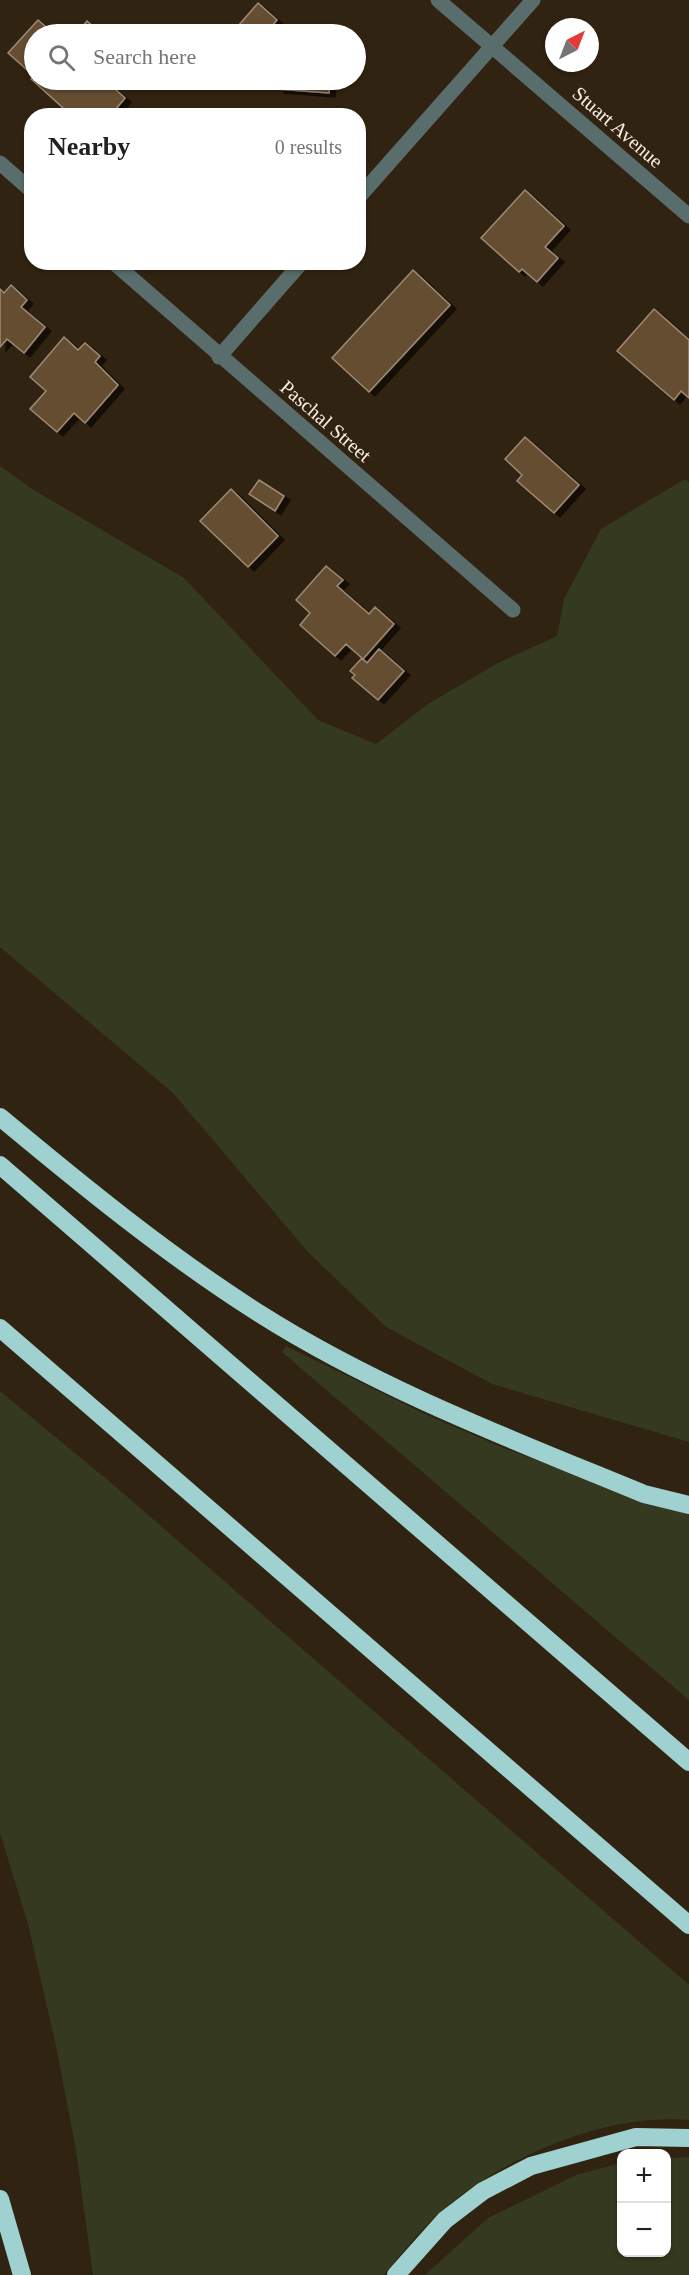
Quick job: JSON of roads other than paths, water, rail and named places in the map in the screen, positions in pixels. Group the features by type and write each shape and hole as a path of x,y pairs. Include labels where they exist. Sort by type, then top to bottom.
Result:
{"highway":[{"path":"0,1117 111,1209 258,1312 386,1384 644,1494 689,1505"},
{"path":"0,1165 689,1762"},
{"path":"0,1328 689,1924"},
{"path":"396,2275 445,2220 483,2191 531,2166 636,2137 689,2138"},
{"path":"0,2199 22,2275"}],"street":[{"name":"Stuart Avenue","path":"438,0 689,216"},
{"path":"366,189 533,0"},
{"path":"0,163 24,184"},
{"name":"Paschal Street","path":"122,270 219,357 513,610"},
{"path":"219,357 295,270"}]}
